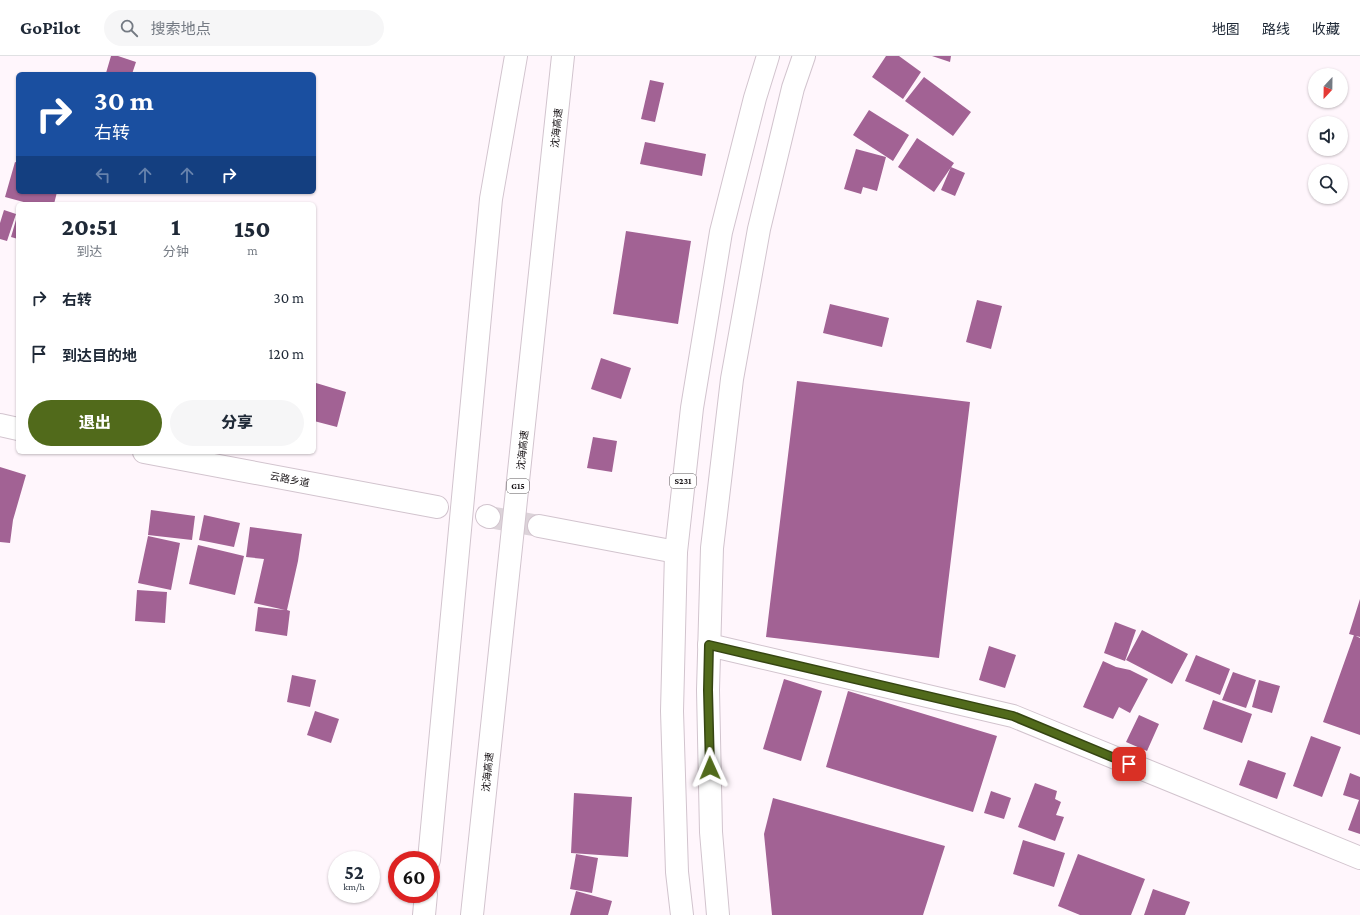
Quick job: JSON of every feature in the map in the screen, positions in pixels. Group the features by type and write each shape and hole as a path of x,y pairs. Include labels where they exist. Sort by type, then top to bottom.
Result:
{"main road":[{"path":"430,851 492,199 516,56"},
{"name":"沈海高速","path":"472,915 563,56"},
{"name":"S231","path":"682,915 677,872 672,711 676,552 692,408 721,232 755,98 768,56"},
{"path":"718,915 711,832 708,690 712,548 732,379 759,229 793,88 804,56"},
{"path":"0,425 16,428"},
{"name":"云路乡道","path":"155,454 437,507"},
{"path":"539,526 676,552"},
{"path":"709,645 1013,716 1360,858"},
{"path":"424,915 425,903"}],"building":[{"path":"111,56 118,56 136,62 133,72 106,72"},
{"path":"886,56 899,56 921,72 903,99 872,77"},
{"path":"932,56 951,56 950,62"},
{"path":"924,77 971,112 953,136 905,101"},
{"path":"650,80 664,83 655,122 641,119"},
{"path":"869,110 909,135 893,161 853,135"},
{"path":"917,138 954,163 934,192 898,167"},
{"path":"645,142 706,154 702,176 640,164"},
{"path":"856,149 886,157 877,191 863,187 861,194 844,189"},
{"path":"15,162 16,194 56,194 54,202 24,202 5,197"},
{"path":"951,167 965,173 955,196 941,190"},
{"path":"4,210 16,214 7,241 0,239 0,223"},
{"path":"16,220 16,238 11,237"},
{"path":"626,231 691,241 678,324 613,314"},
{"path":"977,300 1002,306 991,349 966,342"},
{"path":"830,304 889,318 882,347 823,333"},
{"path":"601,358 631,368 621,399 591,389"},
{"path":"797,381 970,402 939,658 766,637"},
{"path":"316,383 346,392 337,427 316,422"},
{"path":"593,437 617,441 612,472 587,468"},
{"path":"0,467 26,475 13,520 10,543 0,542"},
{"path":"151,510 195,516 192,540 148,535"},
{"path":"204,515 240,523 234,547 199,540"},
{"path":"250,527 302,534 298,561 287,610 290,611 287,636 255,631 258,607 285,610 254,603 264,559 246,557"},
{"path":"148,536 180,543 171,590 138,583"},
{"path":"198,545 244,556 235,595 189,584"},
{"path":"137,590 167,592 165,623 135,621"},
{"path":"1360,599 1360,637 1349,634"},
{"path":"1115,622 1136,630 1125,661 1104,653"},
{"path":"1142,630 1188,654 1172,684 1126,660"},
{"path":"1354,635 1360,638 1360,735 1323,722"},
{"path":"989,646 1016,655 1005,688 979,680"},
{"path":"1196,655 1230,669 1220,695 1185,681"},
{"path":"1103,661 1116,667 1130,670 1148,679 1130,713 1119,707 1113,719 1083,707"},
{"path":"1233,672 1256,680 1246,708 1222,700"},
{"path":"292,675 316,680 310,707 287,702"},
{"path":"784,679 822,691 801,761 763,749"},
{"path":"1259,680 1280,686 1272,713 1252,707"},
{"path":"848,691 997,736 973,812 826,767"},
{"path":"1213,700 1252,714 1242,743 1203,729"},
{"path":"315,711 339,719 331,743 307,735"},
{"path":"1139,715 1159,724 1147,751 1126,742"},
{"path":"1311,736 1341,747 1322,797 1293,786"},
{"path":"1248,760 1286,773 1277,799 1239,785"},
{"path":"1350,773 1360,777 1360,834 1348,830 1359,800 1343,795"},
{"path":"1035,783 1057,791 1055,799 1061,802 1056,815 1064,817 1055,841 1018,827"},
{"path":"991,791 1011,798 1004,819 984,813"},
{"path":"574,793 632,797 628,857 571,853"},
{"path":"773,798 945,846 923,915 772,915 764,834"},
{"path":"1023,840 1065,853 1054,887 1013,874"},
{"path":"576,854 598,858 592,893 570,889"},
{"path":"1078,854 1145,879 1131,915 1080,915 1058,906"},
{"path":"1153,889 1190,902 1185,915 1144,915"},
{"path":"576,891 612,901 608,915 570,915"}],"tunnel":[{"path":"489,517 539,526"}],"route":[{"path":"710,768 708,690 709,645 1013,716 1129,764"}]}
